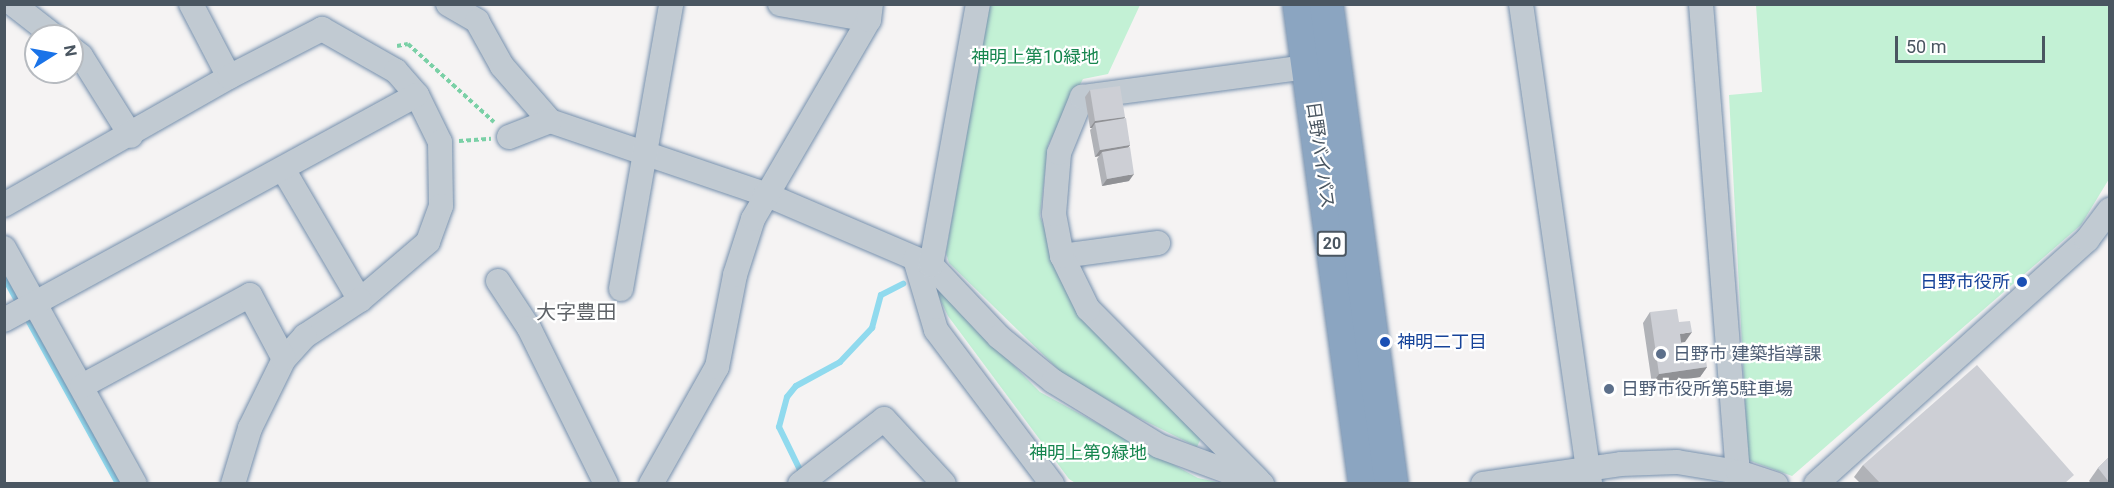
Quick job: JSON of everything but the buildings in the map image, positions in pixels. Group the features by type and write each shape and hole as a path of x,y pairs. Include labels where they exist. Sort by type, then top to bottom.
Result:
{"highway":[{"name":"日野バイパス","path":"1299,4 1365,483"},
{"name":"日野バイパス","path":"1326,4 1391,483"}],"street":[{"path":"190,4 229,76"},
{"path":"448,4 477,21 502,66 549,121 765,194 923,262 999,337 1062,387 1159,446 1262,483"},
{"path":"621,289 671,4"},
{"path":"651,483 717,367 735,275 765,194 870,12 780,4"},
{"path":"978,4 923,262 936,330 1052,483"},
{"path":"1521,4 1588,476"},
{"path":"1701,4 1738,472"},
{"path":"16,5 39,24"},
{"path":"4,205 131,136 229,76 322,29 396,70 417,95 440,142 441,206 428,242 360,300 305,336 284,359 250,428 233,483"},
{"path":"84,61 131,136"},
{"path":"1262,483 1088,309 1062,256 1054,214 1059,153 1082,97 1308,67"},
{"path":"15,308 283,169 417,95"},
{"path":"510,137 549,121"},
{"path":"283,169 360,300"},
{"path":"1816,483 2087,240 2109,210"},
{"path":"1062,256 1158,243"},
{"path":"4,248 15,308 82,386 135,483"},
{"path":"498,281 529,328 606,483"},
{"path":"82,386 250,295 284,359"},
{"path":"800,483 884,419 944,483"},
{"path":"1483,483 1588,476 1677,462 1738,472 1776,483"}],"path":[{"path":"367,53 408,44 449,77 510,137"},
{"path":"440,142 510,137"}],"green space":[{"name":"神明上第10緑地","path":"989,5 1140,5 1108,74 1083,79 1048,145 1040,216 1071,299 1204,431 1197,447 1135,416 1062,373 949,263 946,253"},
{"path":"1756,5 2109,5 2109,179 2081,225 1792,476 1748,460 1729,95 1762,92"},
{"name":"神明上第9緑地","path":"932,283 1040,392 1198,478 1222,483 1077,484 1069,479 948,316"}],"waterway":[{"path":"4,277 18,302"},
{"path":"800,470 779,427 787,397 796,386 840,362 872,328 881,295 903,284"},
{"path":"28,320 118,484"}],"place":[{"name":"日野市役所","path":"2022,282"},
{"name":"神明二丁目","path":"1385,342"},
{"name":"日野市 建築指導課","path":"1661,354"},
{"name":"日野市役所第5駐車場","path":"1609,389"}],"district":[{"name":"大字豊田","path":"576,312"}]}
